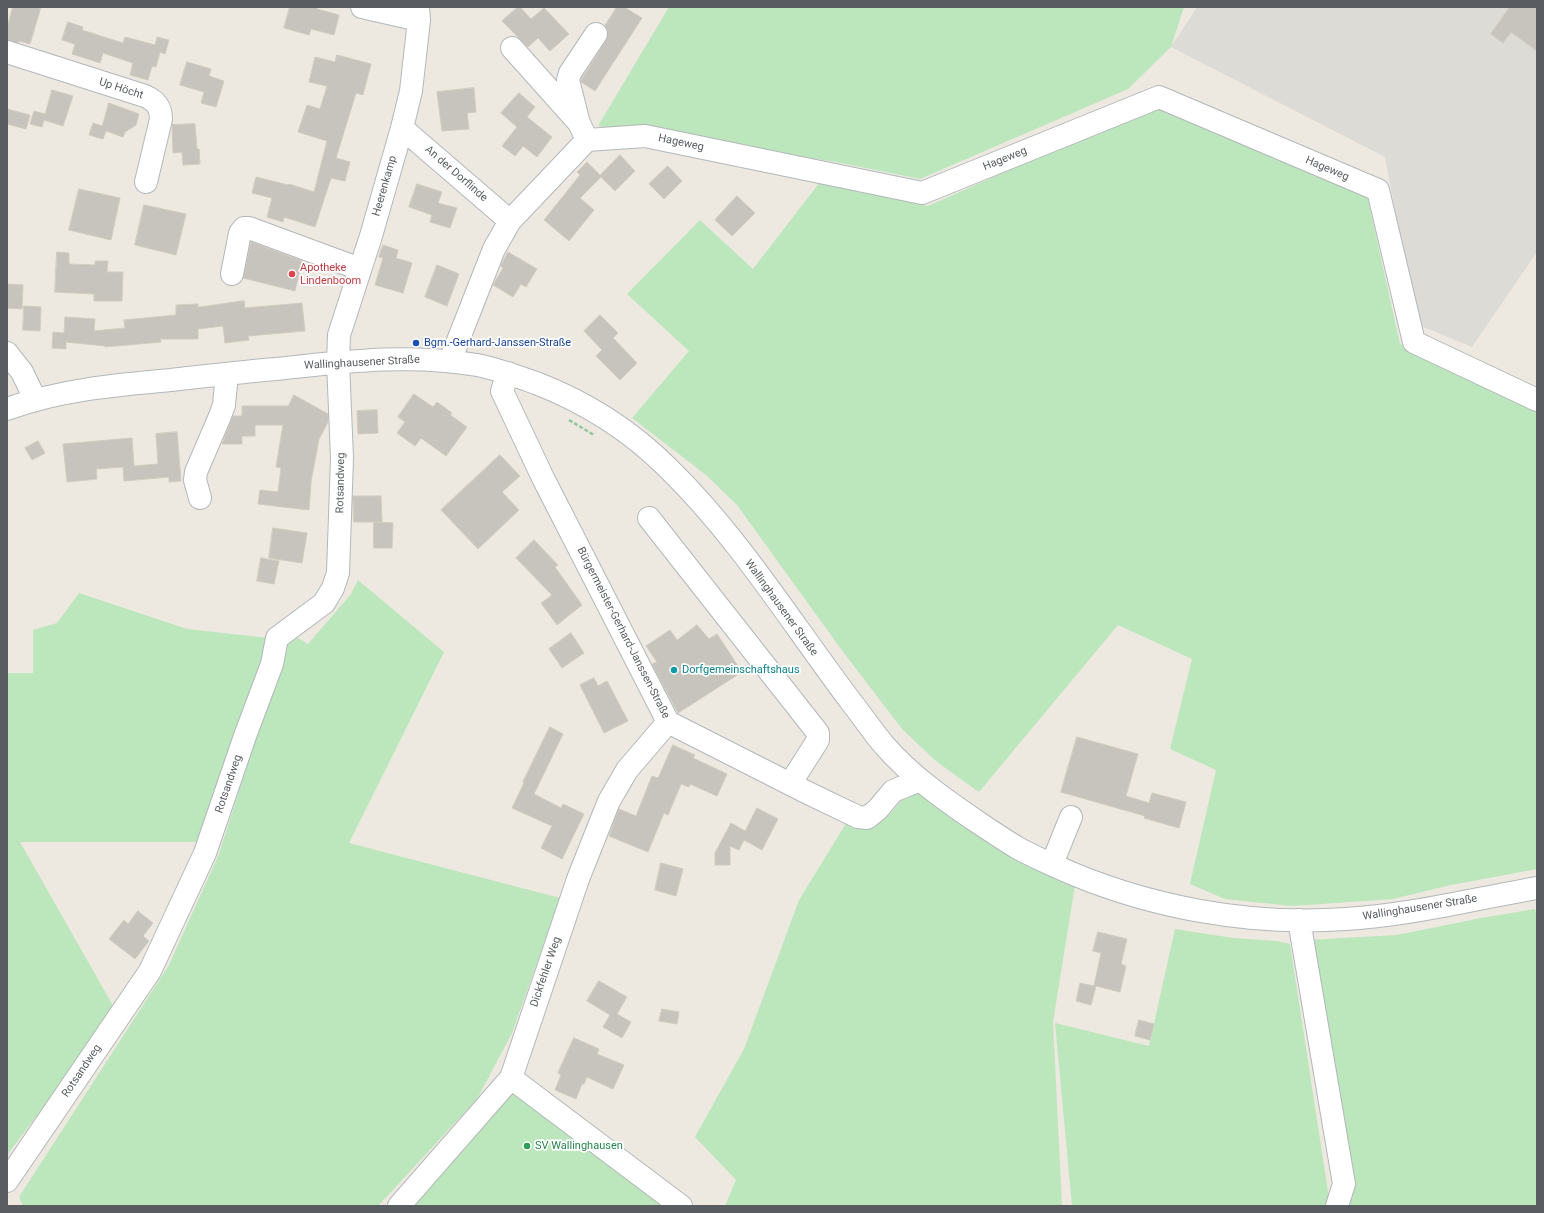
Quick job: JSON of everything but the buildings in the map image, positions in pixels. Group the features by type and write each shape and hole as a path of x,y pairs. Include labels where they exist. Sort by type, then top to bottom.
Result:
{"street":[{"path":"362,7 418,14"},
{"name":"Heerenkamp","path":"338,362 339,335 402,128 411,91 418,14"},
{"path":"583,132 568,80 570,73 596,34"},
{"path":"512,48 583,132"},
{"name":"Up Höcht","path":"7,52 145,96 155,102 161,112 161,119 146,182"},
{"name":"Hageweg","path":"583,132 645,136 922,193 1159,97 1378,190 1414,342 1537,400"},
{"name":"An der Dorflinde","path":"402,128 510,221"},
{"path":"450,361 494,249 510,221 583,132"},
{"path":"232,274 240,233 244,228 249,228 360,269"},
{"path":"7,353 22,372 35,399"},
{"name":"Wallinghausener Straße","path":"7,409 35,399 98,388 338,362 412,358 450,361 508,372 561,393 604,417 639,442 667,466 717,521 824,667 885,746 920,780 963,812 1018,848 1076,875 1131,894 1202,911 1249,918 1299,920 1346,919 1400,914 1537,888"},
{"name":"Rotsandweg","path":"7,1181 150,971 205,853 245,736 272,664 277,638 324,603 334,588 338,573 342,458 338,362"},
{"name":"Bürgermeister-Gerhard-Janssen-Straße","path":"508,372 502,391 547,485 668,722 858,817 867,818 878,809 894,791 920,780"},
{"path":"200,498 195,480 196,472 224,405 227,374"},
{"path":"649,518 818,732 818,740 790,784"},
{"name":"Dickfehler Weg","path":"399,1206 511,1078 578,879 609,801 627,770 668,722"},
{"path":"1052,864 1071,817"},
{"path":"1299,920 1344,1184 1337,1206"},
{"path":"511,1078 682,1206"}],"path":[{"path":"565,418 596,436"}],"shaded area":[{"path":"1197,7 1537,7 1537,252 1472,347 1416,324 1385,157 1171,47"}],"green space":[{"path":"669,7 1184,7 1171,47 1128,89 920,179 836,162 598,126"},
{"path":"1154,106 1367,195 1400,344 1537,410 1537,869 1451,885 1393,899 1292,906 1225,899 1190,884 1216,770 1170,749 1192,659 1118,625 979,792 937,762 902,729 841,649 737,505 706,475 632,418 689,351 627,294 700,220 753,269 820,182 928,206"},
{"path":"358,580 444,652 349,843 560,898 512,1033 477,1099 378,1206 23,1206 19,1197 169,965 219,854 286,643 291,634 308,644 351,594"},
{"path":"79,593 187,629 269,638 200,842 20,842 116,1011 7,1155 7,673 33,673 33,630 57,623"},
{"path":"930,783 1077,873 1053,1022 1062,1206 725,1206 736,1180 695,1137 744,1049 799,900 853,812 878,821 891,813 906,795"},
{"path":"1535,909 1537,916 1537,1206 1342,1206 1308,940 1397,935"},
{"path":"1175,929 1233,938 1277,941 1290,944 1329,1198 1325,1206 1072,1206 1055,1023 1149,1046"},
{"name":"SV Wallinghausen","path":"514,1086 671,1206 410,1206"}],"place":[{"name":"Apotheke Lindenboom","path":"292,274"},
{"name":"Bgm.-Gerhard-Janssen-Straße","path":"416,343"},
{"name":"Dorfgemeinschaftshaus","path":"674,670"},
{"name":"SV Wallinghausen","path":"527,1146"}]}
